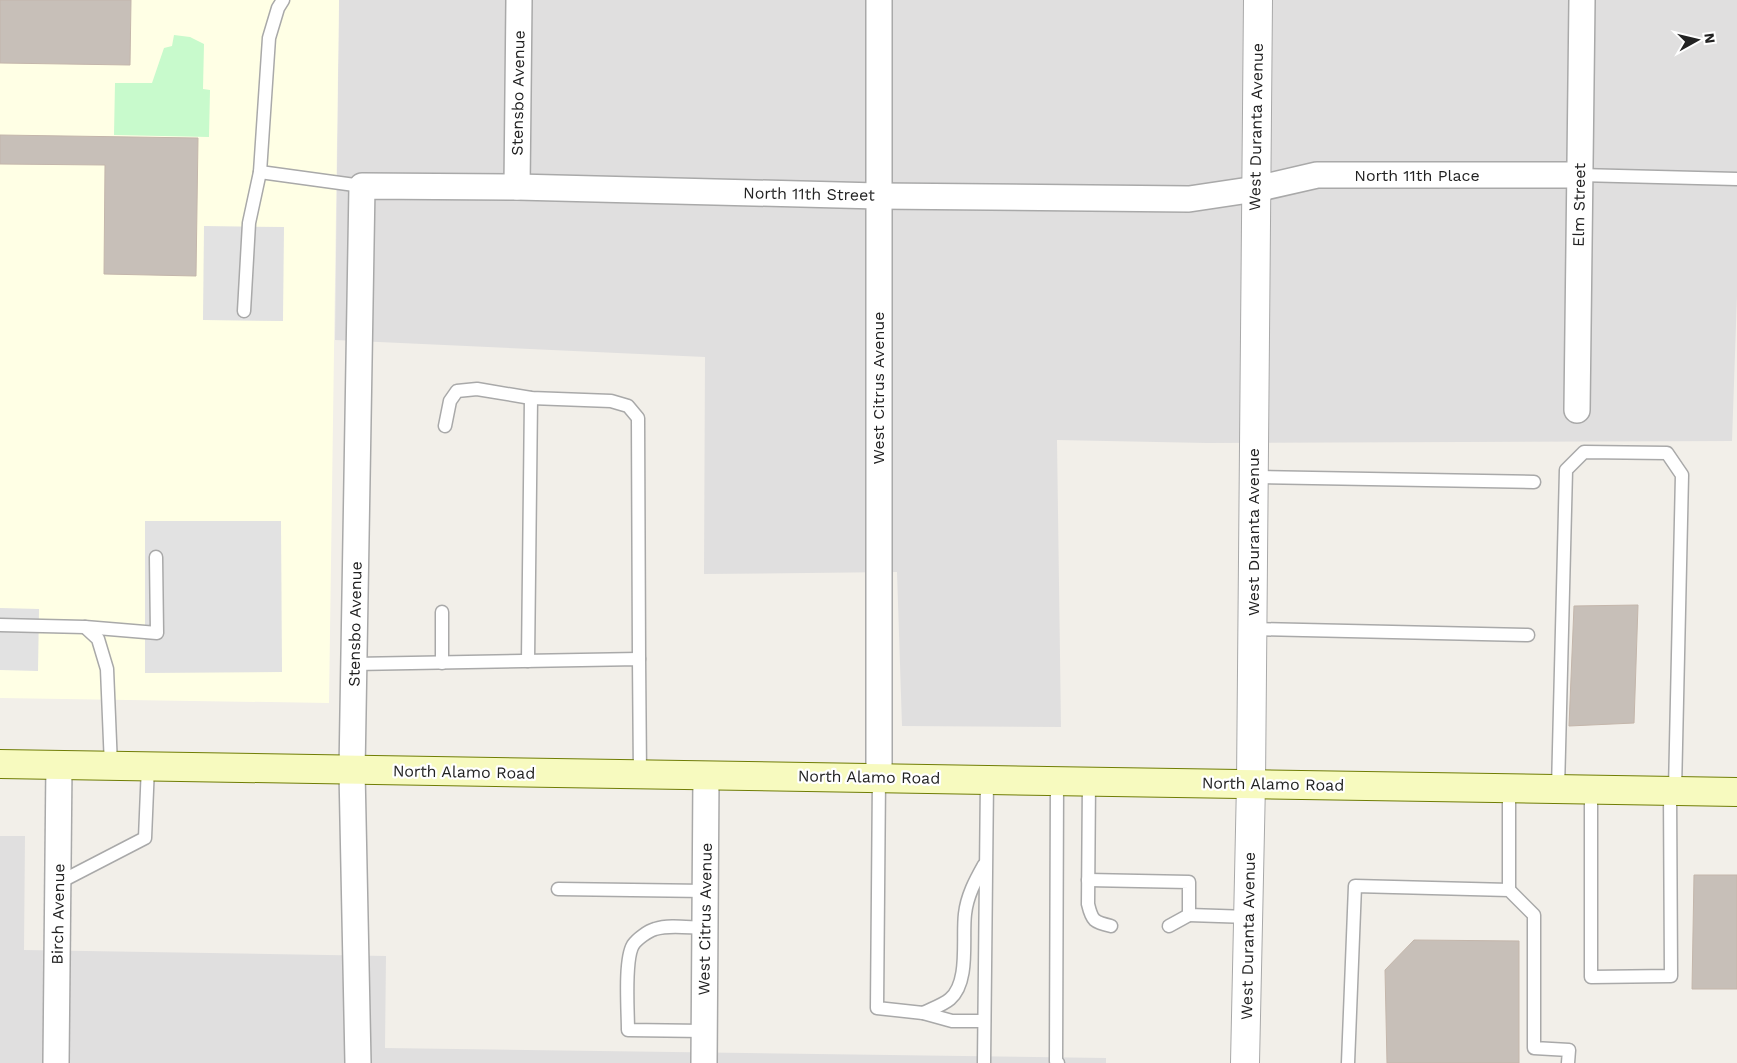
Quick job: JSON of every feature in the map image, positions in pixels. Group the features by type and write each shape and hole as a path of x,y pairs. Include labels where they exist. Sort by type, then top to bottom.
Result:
{"main road":[{"name":"North Alamo Road","path":"0,764 1737,792"}],"street":[{"name":"Stensbo Avenue","path":"517,187 519,0"},
{"name":"West Citrus Avenue","path":"878,777 880,0"},
{"name":"West Duranta Avenue","path":"1245,1063 1252,783 1258,0"},
{"name":"Elm Street","path":"1577,410 1582,0"},
{"name":"North 11th Place","path":"1256,189 1317,176 1580,175"},
{"name":"Stensbo Avenue","path":"358,1063 352,771 362,186"},
{"name":"North 11th Street","path":"362,186 517,187 878,196 1189,199 1256,189"},
{"name":"Birch Avenue","path":"56,1063 59,764"},
{"name":"West Citrus Avenue","path":"704,1063 706,776"}],"lane":[{"path":"244,311 249,223 260,172 268,38 278,8 283,0"},
{"path":"260,172 362,186"},
{"path":"1580,175 1737,179"},
{"path":"445,426 450,401 457,391 477,389 530,398 611,401 628,406 638,418 640,775"},
{"path":"528,661 530,398"},
{"path":"1558,790 1566,470 1584,452 1667,453 1682,475 1672,791 1671,976 1591,978 1592,790"},
{"path":"1253,478 1534,482"},
{"path":"0,625 85,627 156,633 156,557"},
{"path":"442,612 442,663"},
{"path":"85,627 98,639 107,669 111,766"},
{"path":"1252,629 1528,635"},
{"path":"354,664 639,659"},
{"path":"58,883 145,838 148,766"},
{"path":"878,777 876,1008 923,1013 952,1021 984,1021"},
{"path":"984,1063 987,779"},
{"path":"1057,780 1056,1060 1058,1063"},
{"path":"1090,781 1088,904 1091,916 1098,923 1111,926"},
{"path":"1509,890 1510,788"},
{"path":"923,1013 950,1000 959,988 964,955 965,914 972,887 986,862"},
{"path":"1088,880 1189,882 1189,915"},
{"path":"1348,1063 1355,886 1509,890 1534,915 1534,1048 1569,1050 1568,1063"},
{"path":"558,889 706,892"},
{"path":"1169,926 1189,915 1249,917"},
{"path":"704,1031 628,1030 628,1002 629,956 633,944 653,929 706,928"}],"shaded area":[{"path":"0,0 339,0 329,703 0,698"},
{"path":"339,0 1737,0 1737,296 1732,441 1207,443 1057,440 1061,727 902,726 897,572 704,574 705,357 335,340"},
{"path":"204,226 284,227 283,321 203,320"},
{"path":"145,521 281,521 282,672 145,673"},
{"path":"0,608 39,609 38,671 0,670"},
{"path":"0,836 25,836 24,950 386,956 385,1048 1106,1058 1106,1063 0,1063"}],"green space":[{"path":"174,35 190,37 204,44 203,89 210,90 209,137 114,135 115,83 152,83 164,48 172,46"}],"building":[{"path":"0,0 131,0 130,65 0,63"},
{"path":"0,135 198,138 196,276 104,274 105,165 0,164"},
{"path":"1638,605 1634,723 1569,726 1574,606"},
{"path":"1694,875 1737,875 1737,989 1692,989"},
{"path":"1414,940 1519,941 1519,1063 1387,1063 1385,970"}]}
